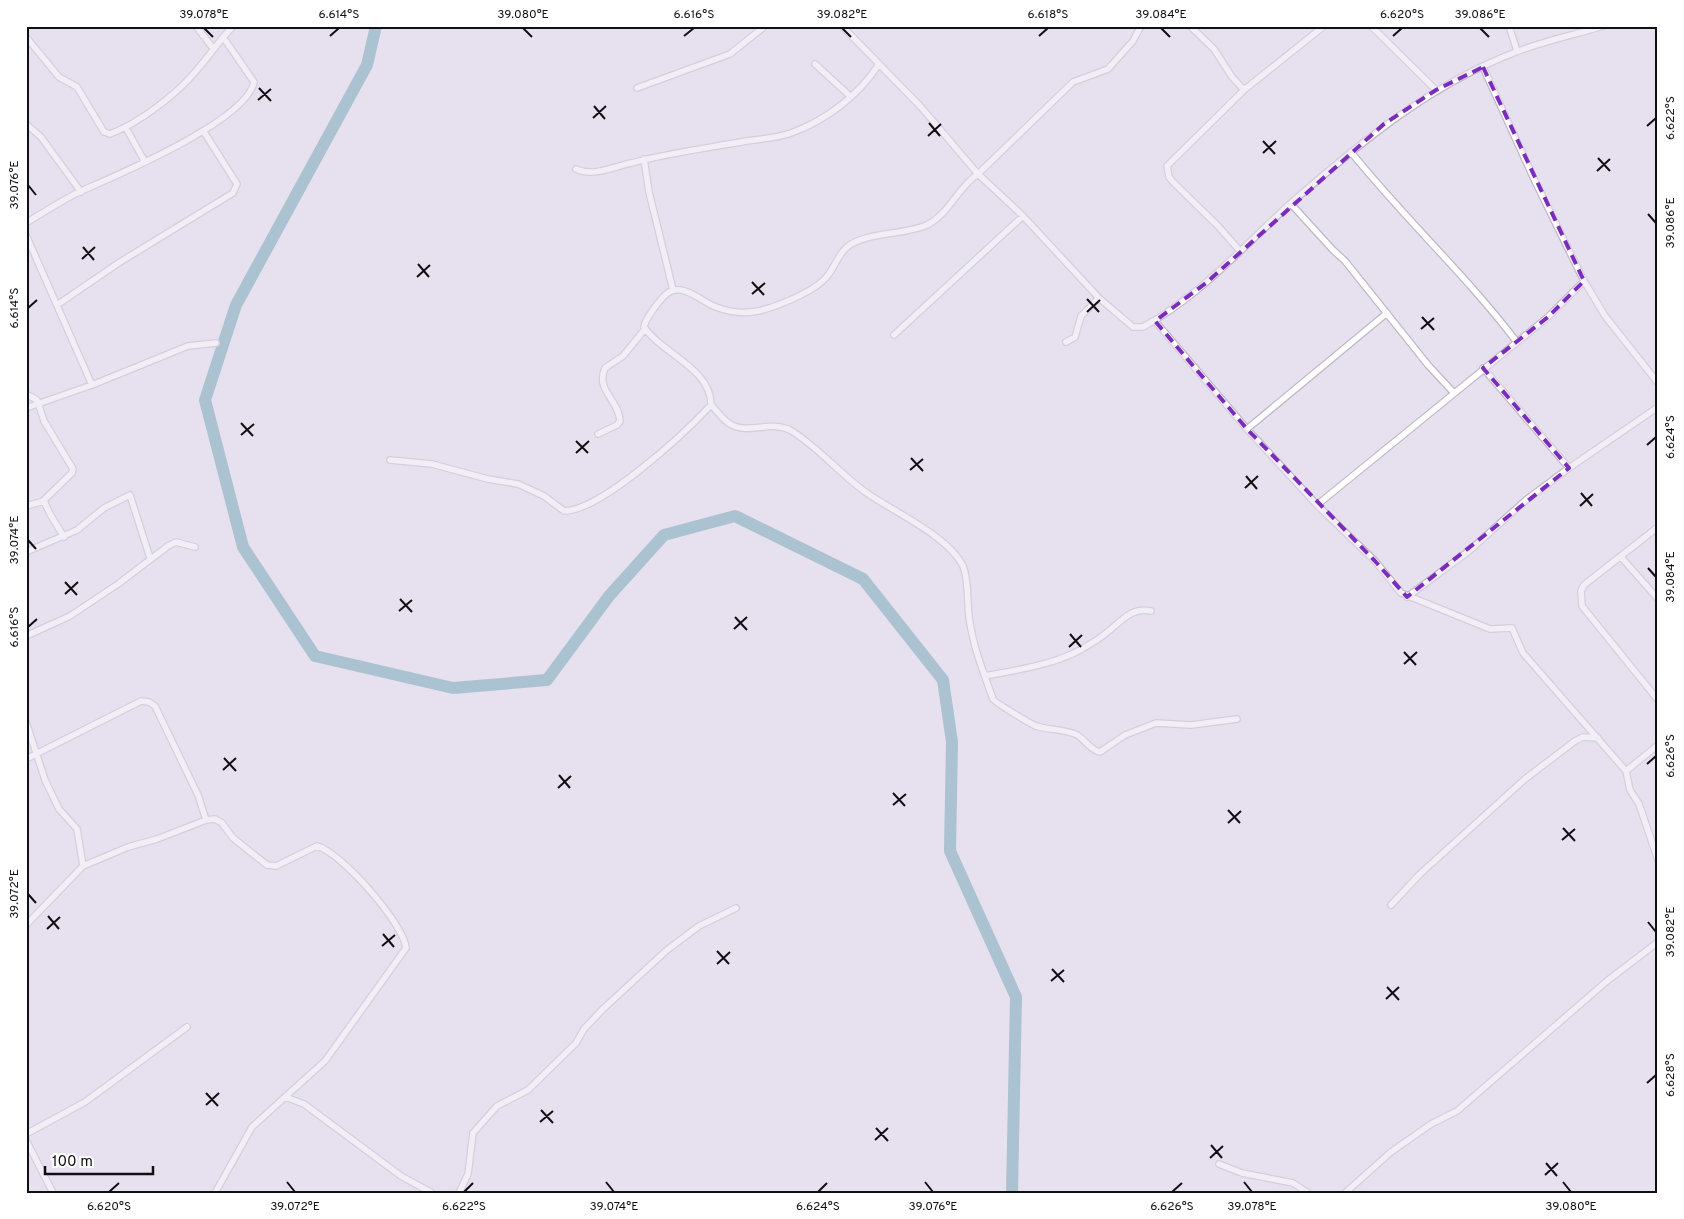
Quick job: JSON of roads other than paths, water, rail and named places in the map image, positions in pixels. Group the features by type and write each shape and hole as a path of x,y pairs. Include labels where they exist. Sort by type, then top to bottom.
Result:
{"street":[{"path":"196,26 212,47"},
{"path":"26,37 59,77 77,87 104,132 110,134 126,128 186,81 212,47 233,26"},
{"path":"636,88 730,54 765,26"},
{"path":"842,26 922,107 978,174 1022,216 1099,298 1133,327 1143,327 1155,321 1206,283 1291,204 1384,124 1436,90 1517,52 1603,26"},
{"path":"673,290 690,294 716,307 740,313 756,311 780,304 815,286 827,276 838,257 848,246 859,241 904,233 936,219 968,182 1073,82 1108,69 1134,41 1141,26"},
{"path":"1190,26 1216,51 1232,77 1244,90"},
{"path":"1240,250 1207,214 1174,183 1167,172 1167,166 1244,90 1324,26"},
{"path":"1371,26 1436,90"},
{"path":"1509,26 1517,52"},
{"path":"26,223 81,192 105,183 204,132 228,114 250,91 253,85 252,79 223,37"},
{"path":"815,64 851,97"},
{"path":"576,169 591,173 644,159 790,134 829,114 851,97 868,82 880,64"},
{"path":"1483,67 1534,181 1584,281 1605,316 1658,382"},
{"path":"26,124 41,137 81,192"},
{"path":"126,128 145,162"},
{"path":"57,305 120,262 234,193 237,184 204,132"},
{"path":"1351,152 1376,183 1457,269 1516,341"},
{"path":"644,159 649,192 673,290"},
{"path":"1291,204 1321,238 1345,261 1454,393"},
{"path":"894,335 1022,216"},
{"path":"26,235 92,385"},
{"path":"1317,505 1516,341 1548,317 1584,281"},
{"path":"673,290 661,300 644,323 645,329 664,348 697,373 706,384 711,405 730,424 748,428 774,426 790,430 864,491 919,525 954,554 963,567 972,637 995,704 1035,725 1062,729 1077,735 1096,751 1104,751 1125,736 1156,723 1191,726 1237,719"},
{"path":"1066,342 1075,337 1081,316 1099,298"},
{"path":"1246,429 1387,314"},
{"path":"1155,321 1246,429 1317,505 1375,561 1394,586 1407,597 1490,629 1512,628 1524,652 1626,771 1630,790 1639,804 1658,860"},
{"path":"598,434 617,425 620,421 619,409 604,387 602,378 605,368 623,356 645,329"},
{"path":"26,408 92,385 188,346 216,343"},
{"path":"1483,368 1570,468"},
{"path":"26,394 34,397 39,404 44,421 65,452 74,470 44,500 26,506"},
{"path":"390,460 432,464 488,479 518,484 548,498 561,510 568,511 583,506 601,496 635,473 692,425 711,405"},
{"path":"1407,597 1469,551 1526,500 1658,407"},
{"path":"26,552 64,537 82,526 104,508 130,495 150,558"},
{"path":"44,500 64,537"},
{"path":"1658,527 1584,585 1581,592 1581,602 1658,700"},
{"path":"26,636 70,616 118,584 150,558 176,542 195,547"},
{"path":"1621,557 1658,599"},
{"path":"985,676 1021,670 1080,650 1105,634 1131,612 1141,609 1151,611"},
{"path":"26,759 36,756 141,701 149,702 155,706 198,795 206,820"},
{"path":"26,722 45,780 59,809 77,830 83,866"},
{"path":"1391,905 1420,874 1525,779 1574,741 1583,737 1598,738"},
{"path":"1626,771 1658,745"},
{"path":"26,925 83,866 120,850 206,820 215,819 222,823 233,838 267,865 276,866 317,846 324,848 348,867 365,885 395,924 405,942 405,953 372,995 325,1061 252,1127 215,1193"},
{"path":"459,1193 468,1174 473,1133 496,1106 528,1090 576,1043 582,1032 603,1009 668,950 699,926 736,908"},
{"path":"1345,1193 1390,1152 1431,1124 1458,1111 1607,981 1658,942"},
{"path":"26,1134 84,1102 187,1027"},
{"path":"285,1097 304,1104 401,1176 432,1193"},
{"path":"26,1140 53,1193"},
{"path":"1219,1164 1242,1173 1292,1183 1308,1193"}],"waterway":[{"path":"376,26 367,65 236,305 205,400 243,547 315,656 453,688 547,680 609,596 664,535 735,516 863,579 943,680 952,742 950,851 1016,997 1012,1193"}]}
